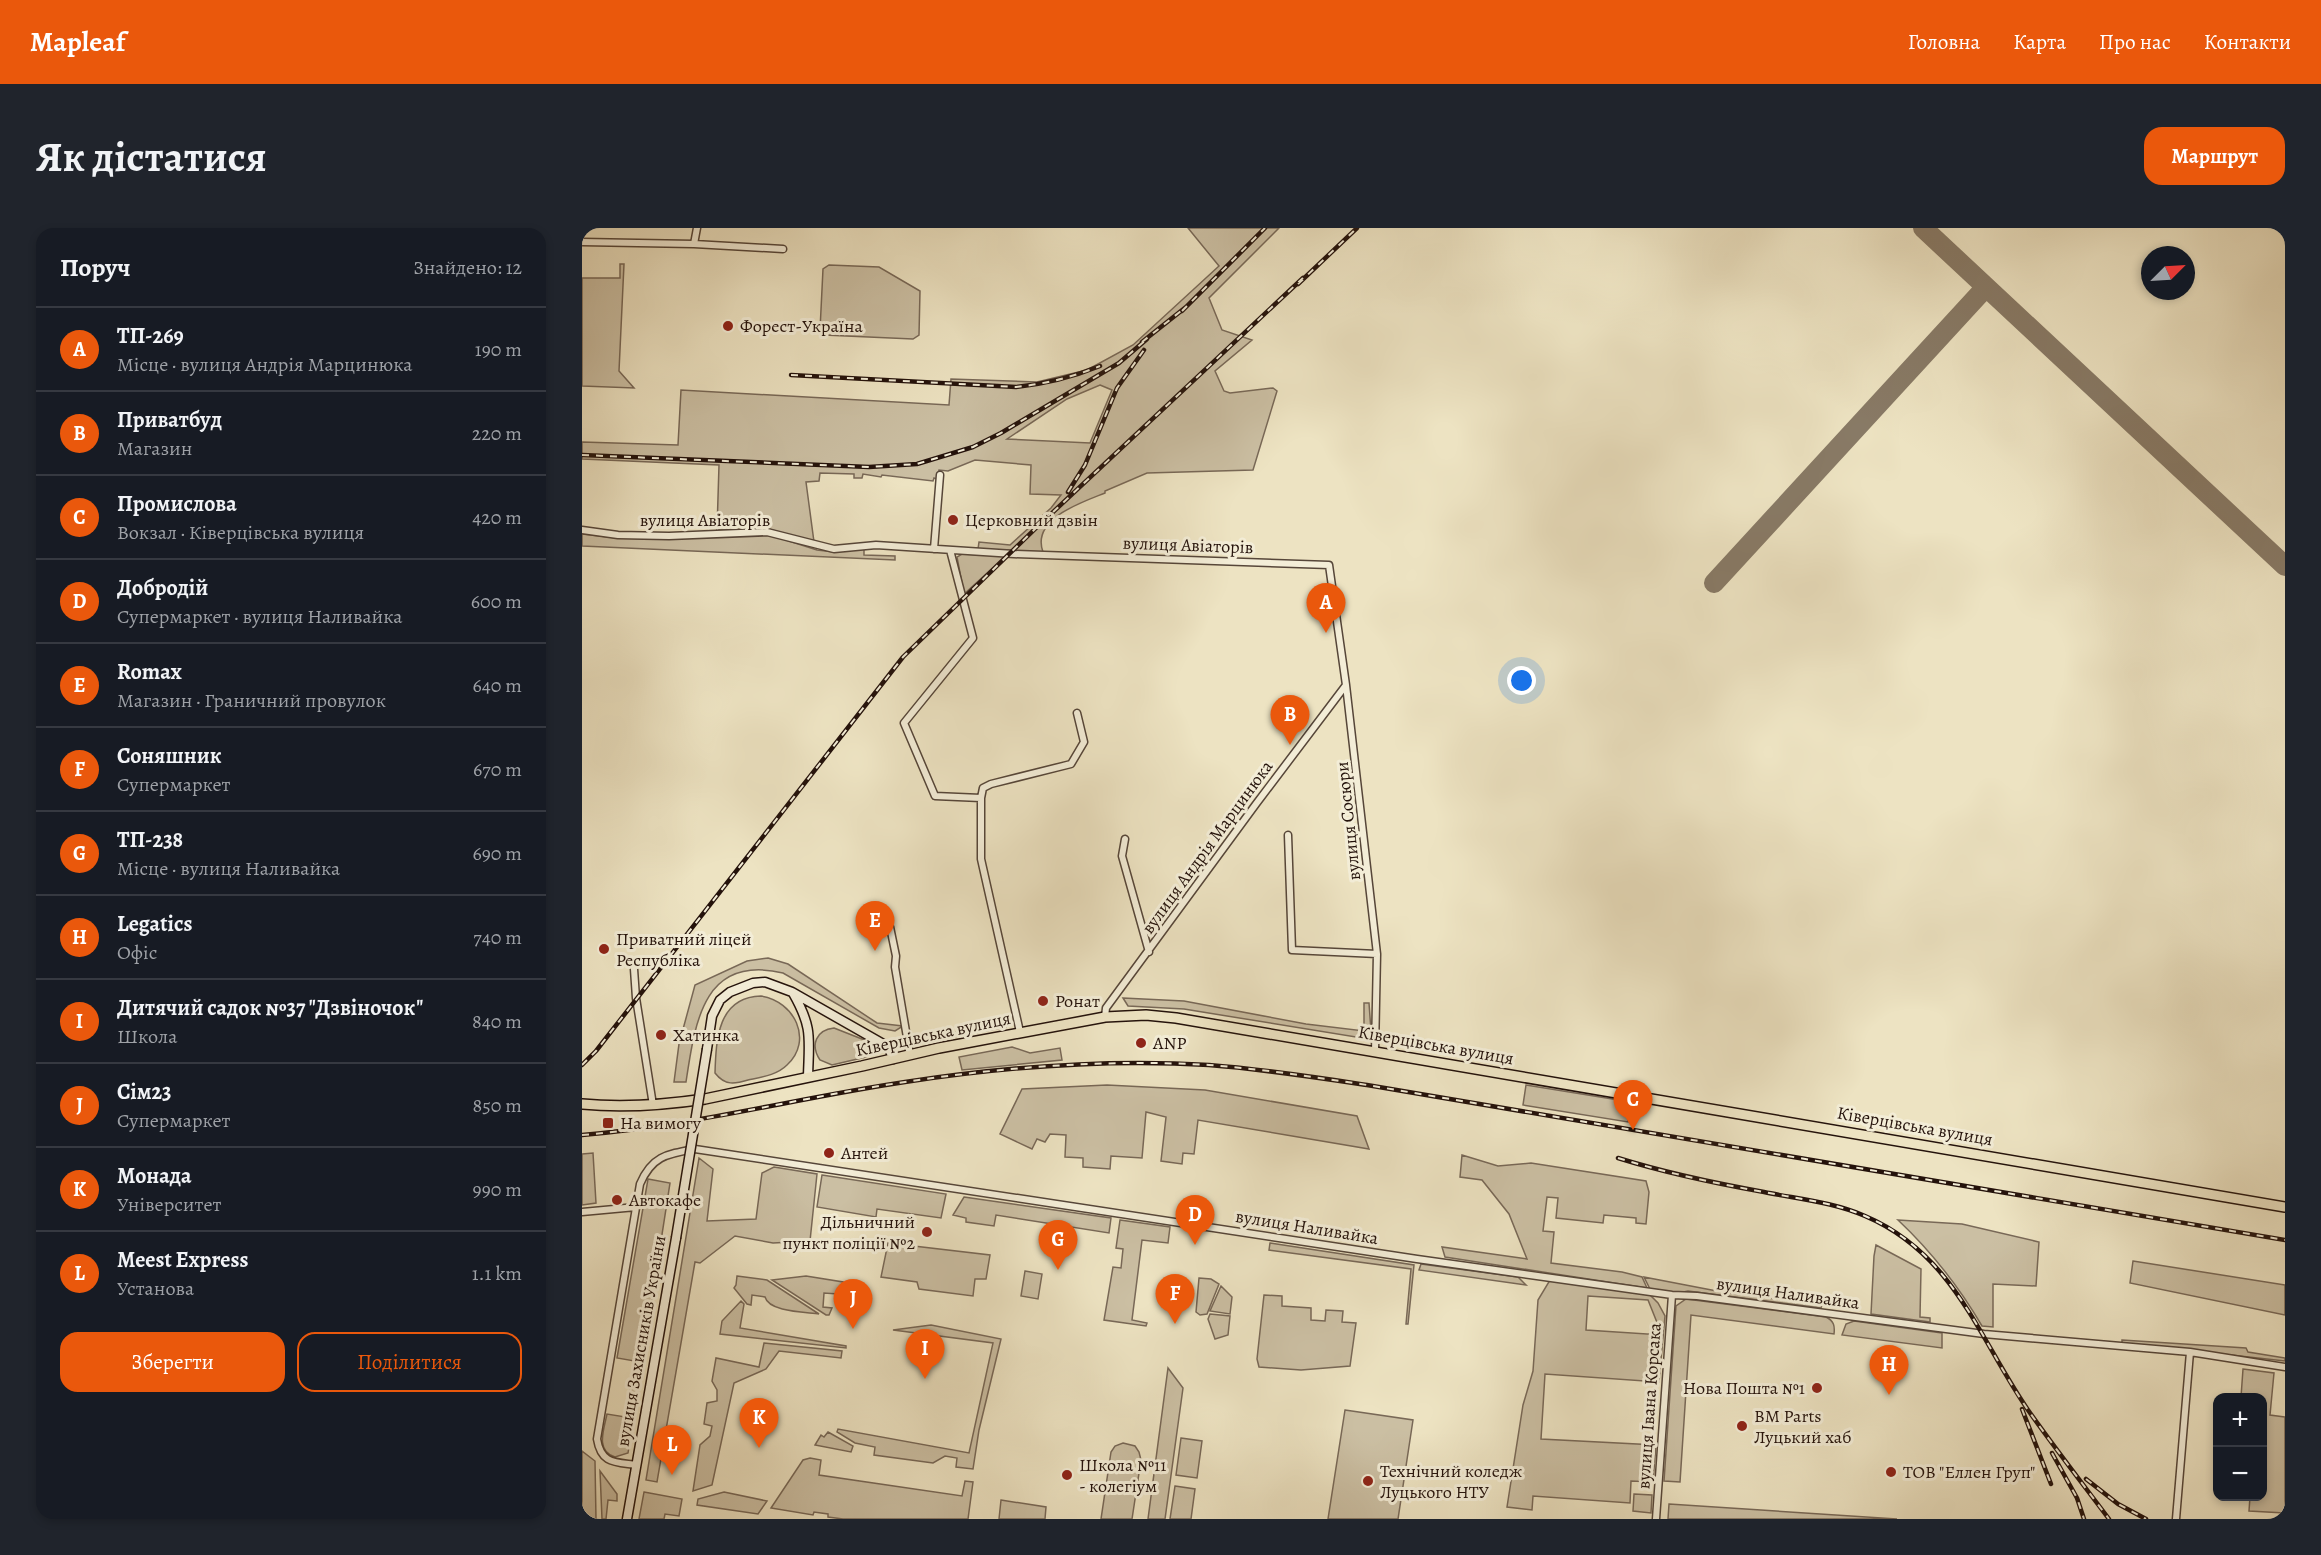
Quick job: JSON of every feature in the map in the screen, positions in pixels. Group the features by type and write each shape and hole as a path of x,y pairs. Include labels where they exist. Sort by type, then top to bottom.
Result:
{"main road":[{"name":"вулиця Захисників України","path":"627,1519 712,1016 720,1000 730,992 753,983 765,982 792,992 885,1045 893,1059"},
{"path":"792,992 806,1016 810,1033 808,1077"},
{"name":"Ківерцівська вулиця","path":"582,1104 653,1105 705,1099 1020,1032 1105,1017 1146,1015 1375,1051 2285,1207"}],"street":[{"path":"694,244 697,228"},
{"path":"582,242 694,244 783,249"},
{"path":"934,549 940,475"},
{"name":"вулиця Авіаторів","path":"582,530 618,535 669,536 767,532 834,549 876,545 1025,555 1329,565 1346,686"},
{"path":"951,550 973,638 904,723 935,796 981,798"},
{"name":"вулиця Андрія Марцинюка","path":"1105,1017 1106,1008 1346,686"},
{"name":"вулиця Сосюри","path":"1346,686 1377,954 1375,1051"},
{"path":"1020,1032 981,859 981,798 983,788 991,784 1071,764 1084,742 1077,713"},
{"path":"1288,835 1292,950 1377,954"},
{"name":"вулиця Андрія Марцинюка","path":"1125,838 1122,856 1149,952"},
{"path":"890,927 910,1055"},
{"path":"634,969 636,998 653,1105"},
{"name":"вулиця Наливайка","path":"636,1465 610,1461 598,1448 597,1439 640,1184 650,1166 661,1157 695,1149 1417,1259 1672,1295 1984,1334 2190,1352 2285,1367"},
{"path":"582,1212 636,1207"},
{"name":"вулиця Івана Корсака","path":"1656,1519 1672,1295"},
{"path":"2176,1519 2190,1352"}],"shaded area":[{"path":"1188,228 1279,228 1209,298 1222,330 1252,340 1215,371 1224,391 1230,393 1273,388 1277,391 1253,470 1147,473 1060,514 1044,530 1041,540 1043,552 978,549 979,542 1010,545 1051,508 1061,495 1030,494 1031,465 975,460 948,471 939,470 937,479 934,478 933,481 863,474 862,478 854,478 854,474 820,473 819,481 806,482 814,542 769,529 717,530 719,465 582,459 582,442 678,445 681,390 949,405 951,379 1037,382 1087,370 1133,345 1219,266","holes":["1100,385 1112,390 1090,443 1007,439 1067,399"]},
{"path":"620,264 624,264 619,371 634,388 582,386 582,278 620,278"},
{"path":"829,265 879,267 920,291 919,335 913,339 824,335 820,330 823,269"},
{"path":"582,534 617,538 669,539 767,534 817,550 834,552 864,548 864,555 895,556 895,560 582,546"},
{"path":"962,554 1006,556 964,594 957,557"},
{"path":"768,958 788,964 877,1023 903,1026 895,1031 879,1028 783,973 756,970 735,974 720,984 708,998 694,1037 686,1082 674,1082 679,1044 695,985 747,961"},
{"path":"761,996 773,999 791,1013 799,1034 799,1044 795,1055 783,1068 764,1077 726,1082 715,1073 722,1022 736,1004 747,998"},
{"path":"1123,998 1184,1001 1306,1024 1364,1031 1364,1003 1369,1003 1371,1031 1362,1038 1184,1009 1128,1006"},
{"path":"1011,1022 1006,1027 938,1040 937,1036"},
{"path":"834,1028 867,1041 872,1047 871,1053 866,1057 832,1065 820,1060 815,1049 816,1039 823,1032"},
{"path":"1012,1047 1030,1053 1060,1048 1062,1060 962,1070 959,1057"},
{"path":"1107,1085 1205,1090 1357,1116 1369,1149 1198,1120 1194,1154 1183,1153 1182,1164 1161,1161 1166,1117 1146,1112 1142,1158 1111,1156 1110,1169 1083,1167 1083,1158 1065,1157 1066,1135 1050,1134 1045,1142 1037,1139 1032,1149 1000,1134 1022,1089"},
{"path":"1526,1085 1631,1102 1628,1122 1523,1105"},
{"path":"593,1153 596,1203 582,1205 582,1154"},
{"path":"1462,1155 1498,1166 1531,1163 1646,1181 1649,1192 1646,1224 1636,1223 1636,1218 1604,1215 1603,1223 1556,1218 1558,1198 1547,1197 1543,1231 1554,1232 1551,1263 1622,1272 1642,1277 1647,1288 1445,1257 1442,1247 1527,1259 1509,1214 1482,1180 1460,1177"},
{"path":"699,1158 713,1169 707,1221 756,1219 762,1173 774,1167 817,1174 810,1241 773,1243 735,1236 700,1263 695,1262 657,1482 646,1480"},
{"path":"822,1175 946,1194 941,1218 877,1209 876,1217 817,1207"},
{"path":"648,1179 670,1183 628,1453 615,1457 605,1450 602,1439 607,1414 625,1417 635,1361 617,1358"},
{"path":"964,1197 1111,1218 1109,1233 996,1215 994,1226 966,1222 966,1218 953,1215"},
{"path":"1120,1220 1170,1227 1168,1243 1142,1240 1132,1320 1147,1323 1146,1326 1104,1320 1113,1267 1121,1268 1123,1249 1116,1248"},
{"path":"1898,1220 1962,1224 2039,1242 2036,1286 1993,1284 1993,1327 1982,1326 1944,1270"},
{"path":"888,1243 990,1255 986,1279 975,1279 973,1296 919,1289 917,1282 881,1277"},
{"path":"1270,1243 1414,1265 1408,1324 1406,1324 1411,1269 1269,1250"},
{"path":"1876,1245 1921,1269 1920,1317 1930,1318 1930,1322 1871,1314"},
{"path":"2133,1261 2285,1285 2285,1315 2130,1283"},
{"path":"1421,1264 1518,1277 1526,1285 1419,1270"},
{"path":"1025,1271 1042,1274 1038,1299 1021,1296"},
{"path":"737,1276 767,1280 819,1314 780,1308 773,1306 765,1297 752,1295 751,1305 747,1304 734,1288"},
{"path":"806,1276 843,1282 842,1291 838,1294 824,1293 823,1307 832,1308 829,1315 772,1280"},
{"path":"1644,1277 1722,1292 1822,1305 1821,1308 1688,1291 1678,1293 1650,1289"},
{"path":"1199,1278 1211,1279 1219,1284 1207,1314 1200,1315 1196,1312"},
{"path":"1550,1280 1649,1294 1658,1303 1665,1316 1659,1382 1545,1374 1541,1439 1656,1445 1653,1482 1631,1481 1630,1503 1533,1496 1532,1510 1507,1507 1523,1405 1533,1371 1538,1300","holes":["1588,1296 1648,1300 1662,1335 1586,1330"]},
{"path":"1221,1286 1232,1297 1230,1314 1210,1311"},
{"path":"1264,1295 1282,1296 1282,1306 1311,1308 1311,1320 1325,1321 1326,1310 1343,1311 1342,1322 1356,1323 1350,1366 1301,1370 1259,1367 1257,1359"},
{"path":"1686,1299 1826,1317 1833,1324 1834,1334 1691,1315 1680,1482 1664,1481 1676,1306"},
{"path":"741,1301 744,1304 740,1328 846,1346 846,1348 720,1334 722,1321"},
{"path":"1210,1314 1230,1316 1228,1335 1215,1339 1208,1319"},
{"path":"1854,1321 1942,1333 1942,1348 1842,1335 1846,1324"},
{"path":"931,1325 1001,1339 979,1430 973,1469 956,1467 957,1458 945,1456 933,1463 874,1455 875,1447 855,1443 837,1432 838,1429 969,1453 993,1343 893,1330"},
{"path":"2122,1340 2246,1348 2248,1352 2285,1358 2285,1361 2122,1343"},
{"path":"764,1343 842,1351 841,1358 779,1351 766,1369 734,1383 712,1485 693,1491 700,1445 710,1436 712,1426 704,1424 707,1403 717,1401 717,1390 712,1381 716,1358 759,1367"},
{"path":"1168,1368 1183,1388 1165,1519 1148,1519"},
{"path":"2243,1369 2274,1373 2270,1415 2285,1417 2285,1513 2249,1511 2250,1501 2267,1501 2267,1393 2241,1393"},
{"name":"Технічний коледж Луцького НТУ","path":"1345,1410 1413,1420 1398,1519 1328,1519"},
{"path":"828,1432 853,1446 851,1452 815,1445 821,1435 824,1437"},
{"path":"1181,1438 1202,1441 1197,1478 1176,1475"},
{"path":"1123,1443 1135,1446 1141,1460 1132,1519 1101,1519 1111,1452 1115,1446"},
{"path":"582,1451 595,1461 596,1519 582,1519"},
{"path":"810,1458 821,1460 819,1475 962,1496 965,1481 973,1482 968,1519 843,1519 828,1517 828,1514 814,1512 813,1515 771,1508 803,1460"},
{"path":"600,1471 617,1494 617,1501 608,1500 606,1519 602,1519"},
{"path":"1175,1486 1195,1489 1191,1519 1170,1519"},
{"path":"644,1492 682,1499 679,1516 665,1514 664,1519 639,1519"},
{"path":"724,1492 767,1501 758,1514 697,1505 698,1499"},
{"path":"1634,1494 1652,1495 1651,1513 1633,1511"},
{"path":"1001,1500 1046,1507 1045,1519 999,1519"},
{"path":"1669,1504 1897,1519 1668,1519"}],"taxiway":[{"path":"1923,228 2285,566"},
{"path":"1714,583 1986,287"}],"railway":[{"path":"1182,311 1265,228"},
{"path":"1298,284 1357,228"},
{"path":"582,1065 596,1051 903,657 1036,528 1303,278"},
{"path":"1142,342 1186,307"},
{"path":"582,455 869,467 917,464 973,447 1001,433 1119,363 1147,339"},
{"path":"1068,492 1085,465 1117,388 1144,350"},
{"path":"791,375 1016,387 1059,380 1100,366"},
{"path":"582,1135 663,1125 865,1089 980,1072 1095,1064 1209,1065 1367,1085 2285,1240"},
{"path":"1618,1158 1690,1177 1840,1207 1865,1216 1896,1232 1921,1252 1943,1275 1961,1300 2028,1410 2109,1519"},
{"path":"2022,1409 2051,1484"},
{"path":"2052,1453 2077,1498 2084,1519"},
{"path":"2086,1479 2118,1504 2146,1519"}],"place":[{"name":"Форест-Україна","path":"728,326"},
{"name":"Церковний дзвін","path":"953,520"},
{"name":"ТП-269","path":"1326,633"},
{"name":"Приватбуд","path":"1290,745"},
{"name":"Приватний ліцей Республіка","path":"604,949"},
{"name":"Romax","path":"875,951"},
{"name":"Ронат","path":"1043,1001"},
{"name":"Хатинка","path":"661,1035"},
{"name":"ANP","path":"1141,1043"},
{"name":"На вимогу","path":"608,1123"},
{"name":"Промислова","path":"1633,1130"},
{"name":"Антей","path":"829,1153"},
{"name":"Автокафе","path":"617,1200"},
{"name":"Дільничний пункт поліції №2","path":"927,1232"},
{"name":"Добродій","path":"1195,1245"},
{"name":"ТП-238","path":"1058,1270"},
{"name":"Соняшник","path":"1175,1324"},
{"name":"Сім23","path":"853,1329"},
{"name":"Дитячий садок №37 \"Дзвіночок\"","path":"925,1379"},
{"name":"Нова Пошта №1","path":"1817,1388"},
{"name":"Legatics","path":"1889,1395"},
{"name":"BM Parts Луцький хаб","path":"1742,1426"},
{"name":"Монада","path":"759,1448"},
{"name":"ТОВ \"Еллен Груп\"","path":"1891,1472"},
{"name":"Meest Express","path":"672,1475"},
{"name":"Школа №11 - колегіум","path":"1067,1475"},
{"name":"Технічний коледж Луцького НТУ","path":"1368,1481"}]}
